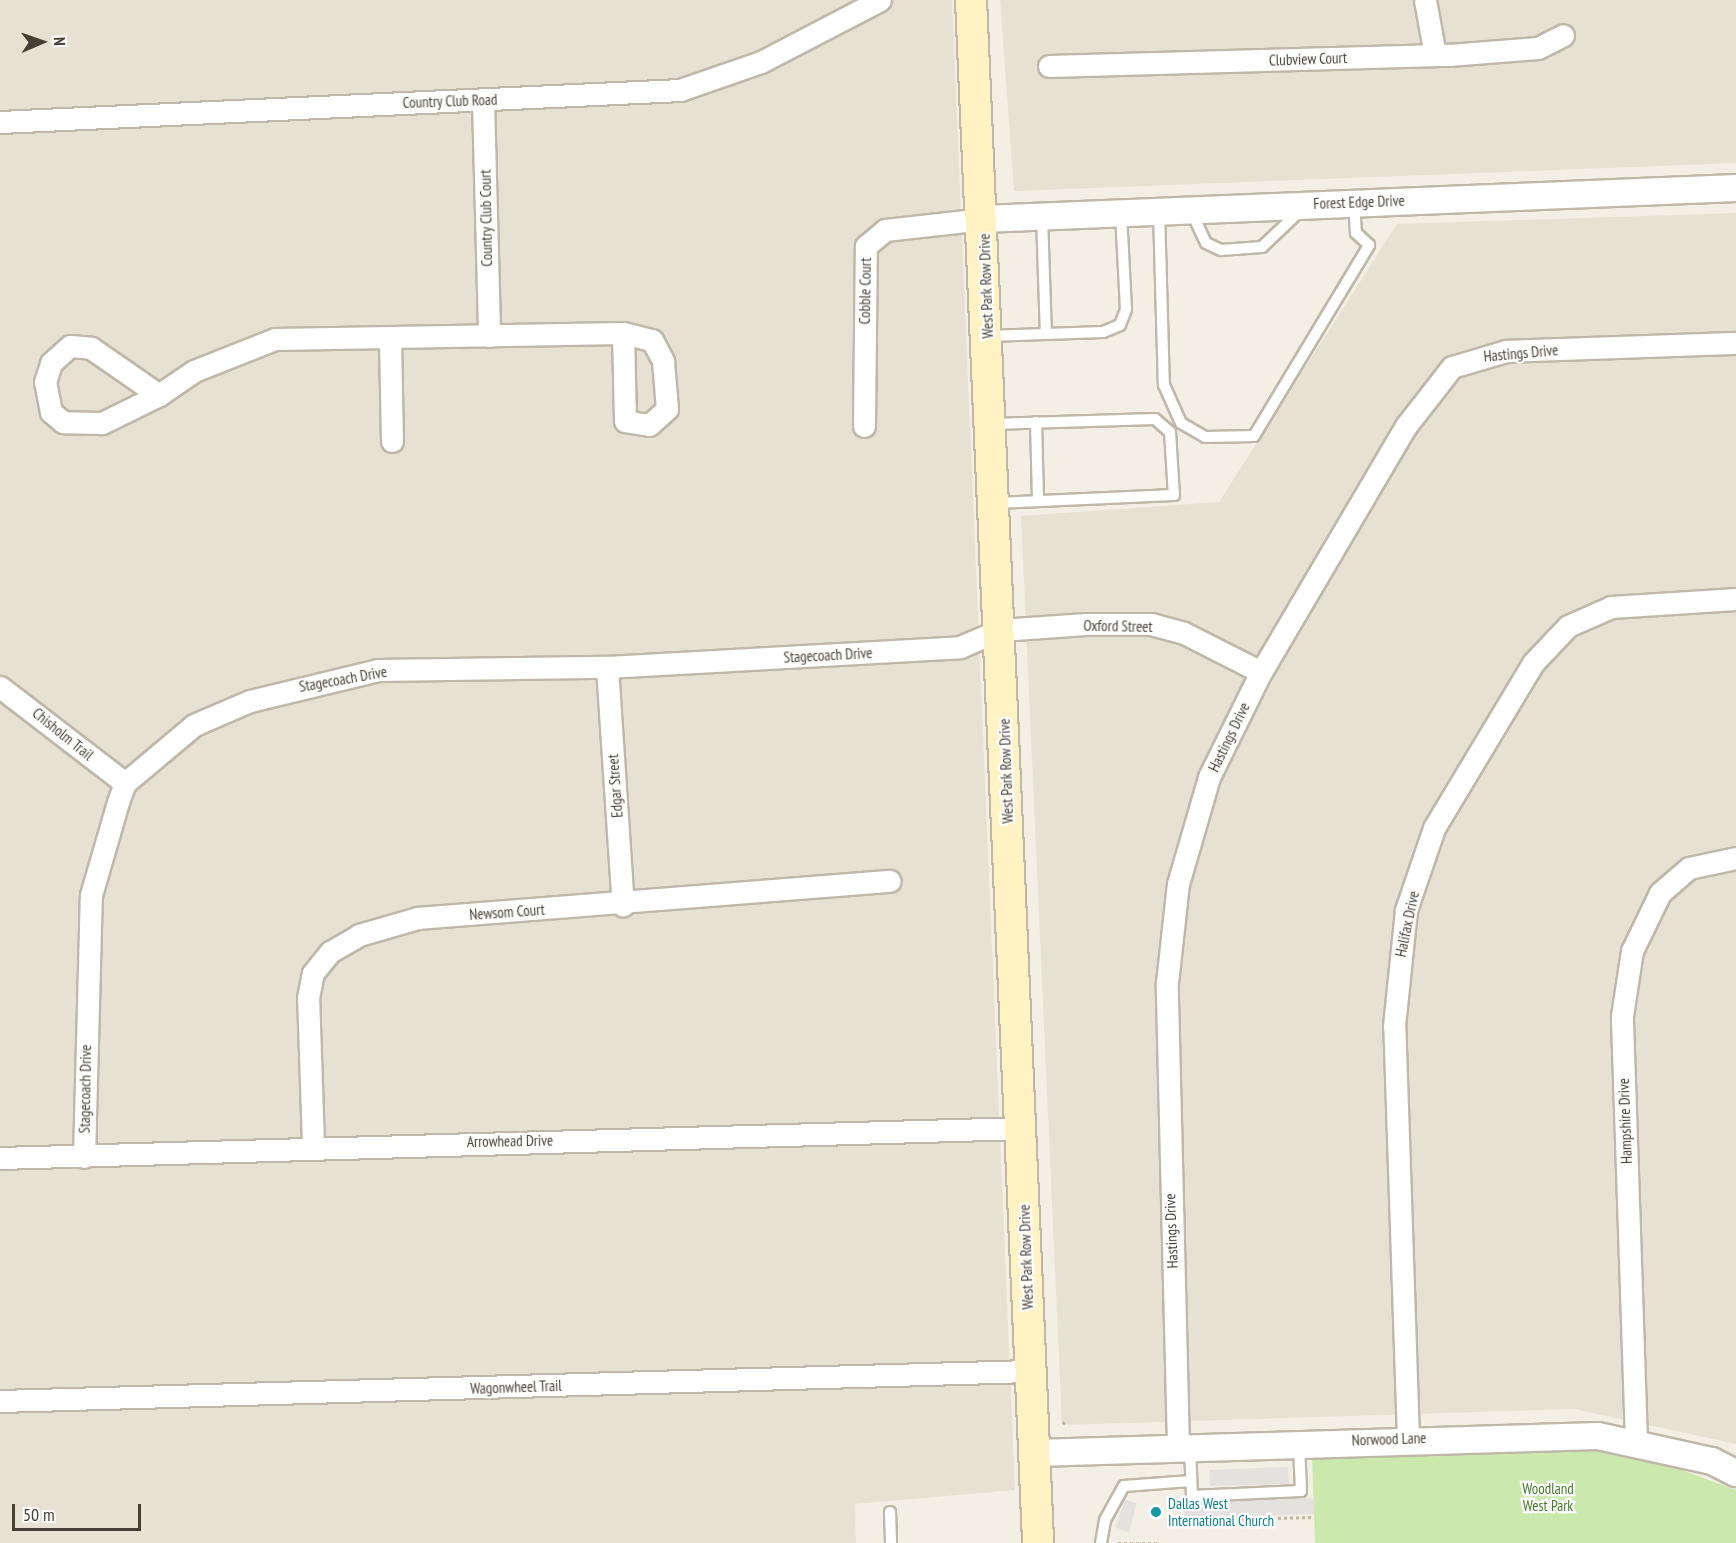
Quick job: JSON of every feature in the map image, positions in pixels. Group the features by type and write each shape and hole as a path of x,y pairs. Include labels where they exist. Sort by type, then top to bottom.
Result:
{"main road":[{"name":"West Park Row Drive","path":"971,0 992,424 1038,1543"}],"street":[{"name":"Country Club Road","path":"0,122 680,90 760,62 880,0"},
{"path":"1425,0 1435,55"},
{"name":"Clubview Court","path":"1049,66 1435,55 1538,48 1563,35"},
{"name":"Country Club Court","path":"483,100 489,336"},
{"name":"Forest Edge Drive","path":"983,219 1736,188"},
{"name":"Cobble Court","path":"864,426 866,246 885,230 983,219"},
{"path":"159,395 91,348 69,346 51,363 45,382 51,412 63,422 84,425 102,423 159,395 194,371 275,339 390,339 623,333"},
{"path":"390,339 392,441"},
{"name":"Hastings Drive","path":"1184,1446 1167,983 1178,884 1209,777 1261,672 1406,426 1452,367 1506,351 1736,343"},
{"name":"Halifax Drive","path":"1408,1438 1394,1026 1406,910 1434,828 1533,663 1568,626 1611,607 1736,599"},
{"name":"Oxford Street","path":"1000,630 1151,624 1184,633 1261,672"},
{"name":"Stagecoach Drive","path":"84,1157 91,895 125,783 194,725 293,687 378,670 607,667 960,647 1000,630"},
{"name":"Edgar Street","path":"607,667 623,905"},
{"name":"Chisholm Trail","path":"0,687 125,783"},
{"name":"Hampshire Drive","path":"1636,1442 1622,1016 1632,951 1660,893 1689,868 1736,858"},
{"name":"Newsom Court","path":"313,1145 308,999 313,973 330,952 387,924 418,918 623,905 890,881"},
{"name":"Arrowhead Drive","path":"0,1158 84,1157 313,1145 1021,1128"},
{"name":"Wagonwheel Trail","path":"0,1401 1031,1371"},
{"name":"Norwood Lane","path":"1036,1453 1408,1438 1559,1435 1636,1442 1712,1461 1736,1473"}],"lane":[{"path":"1159,211 1164,385 1181,423 1205,437 1254,436 1369,245 1356,233 1354,202"},
{"path":"1191,210 1206,243 1221,250 1270,243 1307,205"},
{"path":"988,336 1103,332 1120,325 1126,309 1121,213"},
{"path":"1042,216 1046,334"},
{"path":"992,424 1155,419 1170,432 1174,495 995,503"},
{"path":"1036,422 1038,500"},
{"path":"1184,1446 1192,1496 1301,1491 1299,1442"},
{"path":"1101,1543 1105,1520 1124,1486 1191,1481"},
{"path":"890,1512 891,1543"}],"path":[{"path":"1176,1520 1314,1517"},
{"path":"1118,1543 1159,1543"}],"shaded area":[{"path":"0,0 952,0 1015,1490 855,1504 856,1543 0,1543"},
{"path":"1000,0 1736,0 1736,163 1014,191"},
{"path":"1736,213 1736,1444 1574,1409 1062,1425 1021,516 1219,502 1397,224"},
{"path":"1288,1467 1289,1484 1210,1486 1209,1470"},
{"path":"1314,1498 1314,1514 1185,1519 1184,1503"},
{"path":"1125,1500 1137,1503 1129,1533 1115,1527"}],"green space":[{"name":"Woodland West Park","path":"1582,1448 1652,1459 1736,1490 1736,1543 1315,1543 1312,1456"}],"place":[{"name":"Dallas West International Church","path":"1156,1512"}]}
